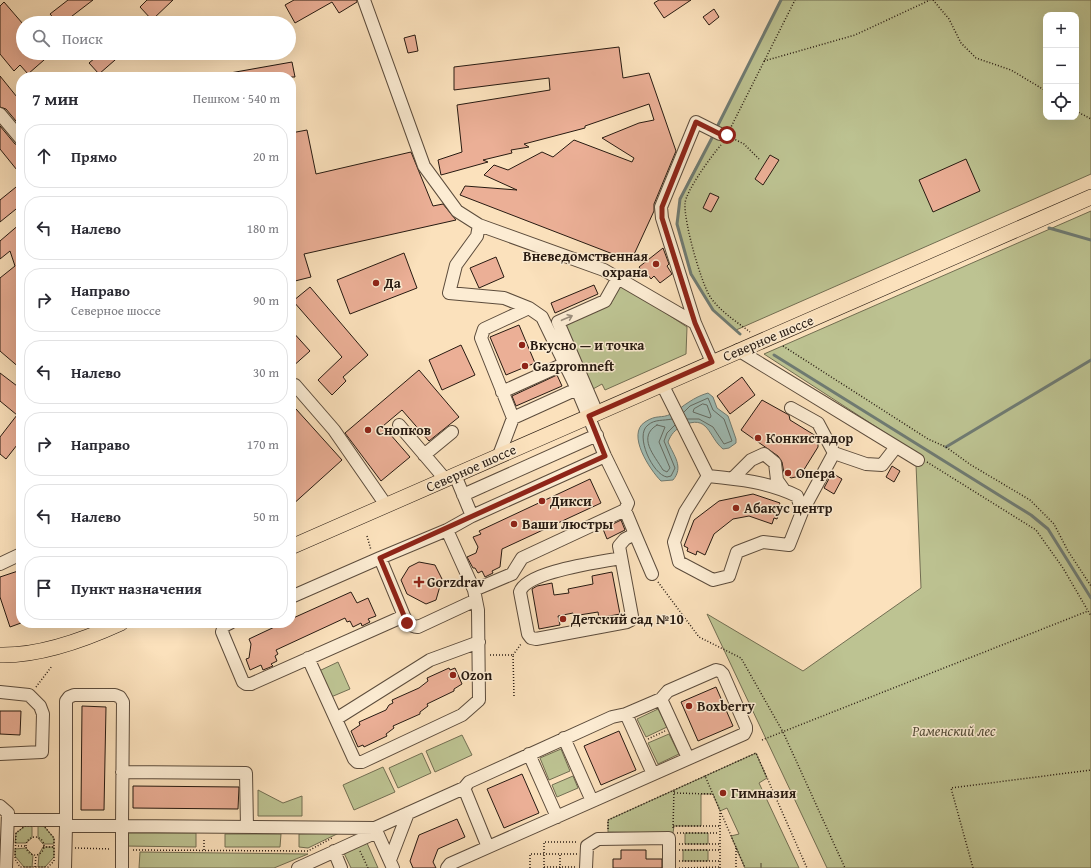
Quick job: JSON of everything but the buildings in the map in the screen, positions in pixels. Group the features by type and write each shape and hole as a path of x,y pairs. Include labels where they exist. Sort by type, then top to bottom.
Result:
{"main road":[{"name":"Северное шоссе","path":"296,545 738,350 865,297 1091,197"},
{"path":"0,655 52,648 76,641 105,628"}],"lane":[{"path":"364,0 424,166 457,212 479,225 604,270 695,323"},
{"path":"0,114 16,133"},
{"path":"712,362 695,323 662,218 662,207 696,122 724,135"},
{"path":"479,225 477,236 456,265 449,293 504,298 528,308 542,317 577,389 593,414"},
{"path":"378,560 407,623 412,627 418,627 512,574 522,558 624,510 628,503 605,456 597,435 593,414 558,322 605,301 618,278"},
{"path":"499,455 513,418 481,338 484,329 528,308"},
{"path":"738,350 918,460"},
{"path":"502,392 564,364"},
{"path":"662,384 708,476"},
{"path":"296,386 334,430 386,505"},
{"path":"513,418 577,389"},
{"path":"791,408 818,423 834,452 866,464 882,465 896,447"},
{"path":"399,425 424,455 450,477 463,495 472,516"},
{"path":"424,455 452,432"},
{"path":"463,495 597,435"},
{"path":"708,476 685,512 674,542 679,562 713,580 730,576 737,552 763,542 789,545 802,512 834,452"},
{"path":"732,478 751,460 764,454 775,464 777,480 784,490"},
{"path":"296,595 447,530 472,516 605,456"},
{"path":"708,476 754,480 784,490 797,496 802,512"},
{"path":"624,510 652,574"},
{"path":"308,658 354,759 357,762 362,762 462,715 477,703 480,696 479,642 475,595 447,530"},
{"path":"622,558 554,570 524,586 520,592 528,634 531,638 536,639 631,620 632,616 622,558 619,546 625,539 635,534"},
{"path":"0,564 16,556"},
{"path":"223,628 222,632 244,682 246,684 251,684 404,616"},
{"path":"336,719 430,660 479,642"},
{"path":"298,868 408,813 464,788 468,782 564,738 612,717 626,714 661,699 668,691 716,670 723,674 746,726 744,734 450,864 447,868"},
{"path":"0,692 29,694 40,706 43,714 42,752 0,754"},
{"path":"65,868 60,847 66,823 66,701 74,694 115,695 120,697 123,702 122,868"},
{"path":"661,699 688,758"},
{"path":"626,714 653,774"},
{"path":"564,738 592,801"},
{"path":"529,754 557,817"},
{"path":"122,772 246,773 247,827"},
{"path":"464,788 488,847"},
{"path":"0,806 8,813 6,868"},
{"path":"391,864 408,813"},
{"path":"8,820 122,826 376,830"},
{"path":"376,830 391,864"},
{"path":"583,867 583,854 587,846 598,839 608,838 669,838 671,864"},
{"path":"334,851 341,868"}],"path":[{"path":"761,340 721,310 710,298 698,265 689,232 685,203 704,165 724,135 795,0"},
{"path":"764,61 855,35 930,0"},
{"path":"933,0 949,19 961,43 976,58 1011,70 1043,89"},
{"path":"1079,113 1091,119"},
{"path":"724,135 744,144 759,159"},
{"path":"783,346 928,439 946,447 971,465 1030,500 1054,524 1068,551 1091,586"},
{"path":"918,460 929,462 1036,530 1064,568 1091,616"},
{"path":"367,536 378,560"},
{"path":"652,574 698,637 741,658 783,732 845,868"},
{"path":"762,740 1088,611"},
{"path":"514,696 513,655 528,634"},
{"path":"479,655 513,655"},
{"path":"29,694 52,666"},
{"path":"645,740 670,729"},
{"path":"608,838 608,820 756,752 807,868"},
{"path":"973,868 951,788 1091,770"},
{"path":"705,776 745,868"},
{"path":"674,793 713,794"},
{"path":"673,868 720,868 720,811"},
{"path":"43,825 60,847 54,862 48,867 20,866 15,859 16,833 26,826 43,825"},
{"path":"674,826 720,826"},
{"path":"673,833 720,833"},
{"path":"35,837 42,841 43,847 42,850 36,854 28,852 26,846 29,839 35,837"},
{"path":"43,847 122,850 308,851 335,837"},
{"path":"530,868 530,854 544,854 583,854 580,842 544,842 544,854 544,867 583,867"},
{"path":"673,844 720,844"},
{"path":"358,845 368,868"},
{"path":"15,846 26,846"},
{"path":"736,846 736,868"},
{"path":"673,850 720,850"},
{"path":"35,867 36,854"},
{"path":"560,854 560,867"},
{"path":"671,864 720,861"}],"green space":[{"path":"781,0 1091,0 1091,174 736,330 713,310 691,275 677,224 680,199 713,136"},
{"name":"Раменский лес","path":"1091,211 1091,868 827,868 707,614 803,671 921,588 916,464 921,456 764,354"},
{"path":"620,287 629,289 687,327 686,354 605,390 602,384 593,389 564,324 611,304 614,293"},
{"path":"338,662 350,689 331,697 319,671"},
{"path":"658,709 667,727 646,737 637,719"},
{"path":"669,734 679,754 658,764 648,743"},
{"path":"462,735 472,755 435,772 426,751"},
{"path":"561,749 570,771 549,780 540,758"},
{"path":"422,753 431,773 398,788 389,768"},
{"path":"756,753 767,778 759,783 799,868 745,868 731,836 739,834 727,808 720,811 713,794 701,794 701,826 674,826 673,833 608,832 608,820"},
{"path":"383,767 395,792 354,810 343,785"},
{"path":"573,776 578,788 557,797 552,785"},
{"path":"258,790 283,803 302,796 302,816 258,816"},
{"path":"38,825 43,825 54,838 54,844 43,844 38,838"},
{"path":"25,826 32,826 32,838 26,843 15,843 16,833"},
{"path":"125,833 196,833 196,847 124,846"},
{"path":"339,833 308,848 299,847 299,834"},
{"path":"685,833 708,833 708,844 685,844"},
{"path":"225,834 281,834 280,847 225,847"},
{"path":"367,843 378,868 351,868 344,853"},
{"path":"43,847 54,847 54,857 45,867 38,867 39,854"},
{"path":"26,848 33,855 32,867 24,867 15,856 15,849"},
{"path":"683,850 708,850 708,861 683,861"},
{"path":"140,852 308,854 274,868 139,868"}],"water":[{"path":"708,393 713,397 717,408 728,416 736,443 729,448 723,449 703,424 698,422 682,426 674,432 668,442 677,461 678,471 673,480 661,481 651,469 642,452 638,435 640,428 645,422 656,417 671,414 694,399"}],"waterway":[{"path":"716,129 781,0"},
{"path":"714,134 680,199 677,224 691,274 713,310 740,334"},
{"path":"1049,228 1091,240"},
{"path":"774,355 1031,515 1048,529 1091,598"},
{"path":"946,447 1091,360"}],"place":[{"name":"Вневедомственная охрана","path":"656,264"},
{"name":"Да","path":"376,283"},
{"name":"Вкусно — и точка","path":"522,345"},
{"name":"Gazpromneft","path":"525,366"},
{"name":"Снопков","path":"368,430"},
{"name":"Конкистадор","path":"758,438"},
{"name":"Опера","path":"788,473"},
{"name":"Дикси","path":"542,501"},
{"name":"Абакус центр","path":"736,508"},
{"name":"Ваши люстры","path":"514,524"},
{"name":"Gorzdrav","path":"419,582"},
{"name":"Детский сад №10","path":"563,619"},
{"name":"Ozon","path":"453,675"},
{"name":"Boxberry","path":"689,706"},
{"name":"Гимназия","path":"723,793"}],"route":[{"path":"407,623 380,558 447,530 472,516 605,456 589,416 712,362 695,323 662,218 662,207 696,122 720,134 727,135"}]}
